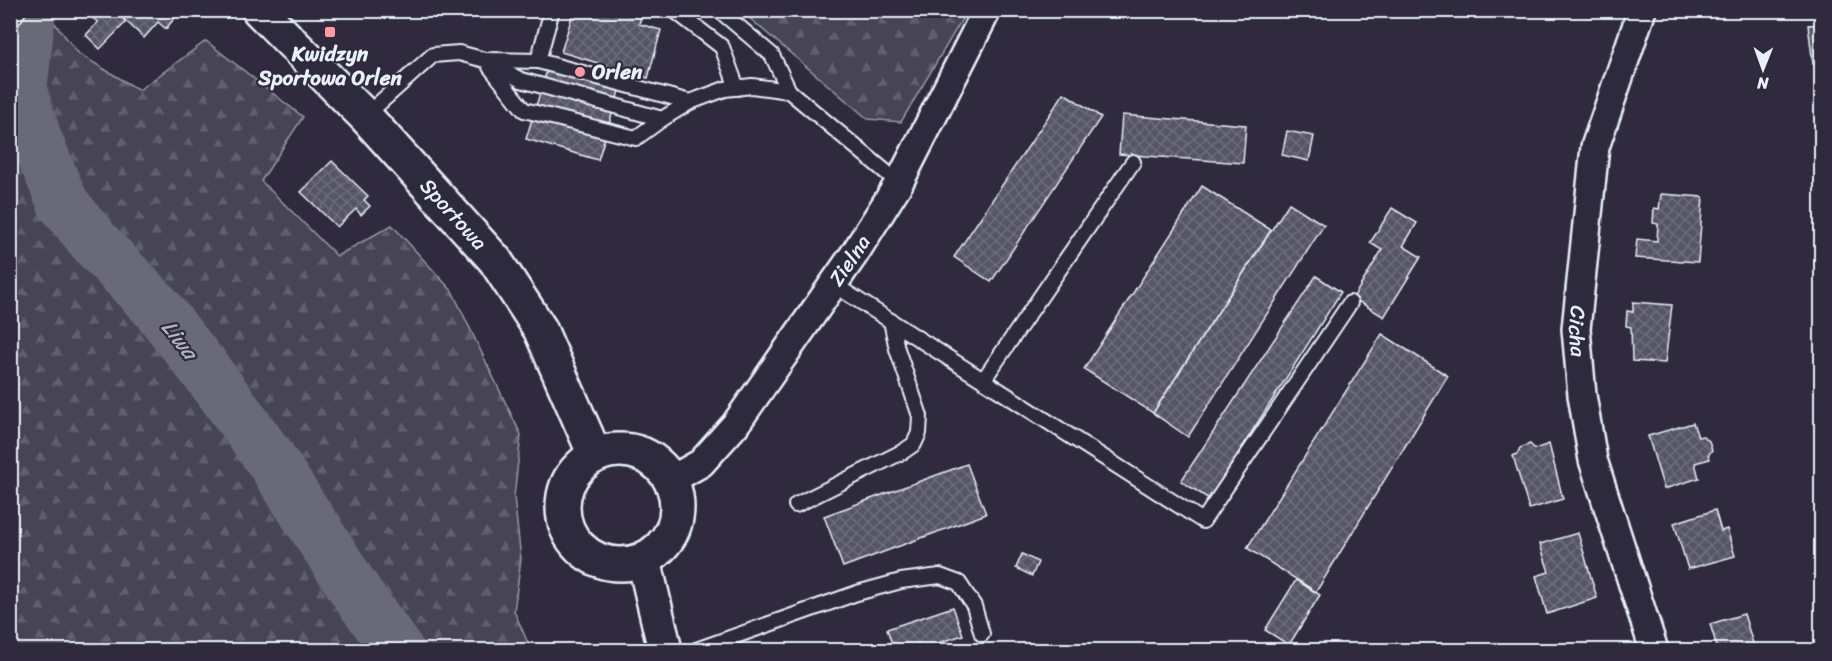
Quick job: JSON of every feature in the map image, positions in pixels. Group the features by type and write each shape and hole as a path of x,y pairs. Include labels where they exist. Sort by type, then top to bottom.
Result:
{"main road":[{"name":"Sportowa","path":"259,10 365,116 495,260 540,329 595,455"},
{"path":"612,450 630,450 646,456 661,466 671,480 677,498 677,516 671,534 660,549 644,560 625,565 605,563 587,555 573,540 564,522 562,502 567,483 579,466 595,455 612,450"},
{"path":"644,560 665,651"}],"street":[{"name":"Zielna","path":"671,480 701,463 735,425 833,284 899,183 987,10"},
{"name":"Cicha","path":"1642,10 1595,147 1576,328 1582,395 1593,460 1654,651"}],"lane":[{"path":"538,61 552,10"},
{"path":"674,10 722,48 737,88"},
{"path":"719,10 772,55 789,91 899,183"},
{"path":"365,116 433,55 459,53 485,60 521,80 662,119"},
{"path":"485,60 538,61 690,102"},
{"path":"485,60 524,110 636,138 690,102 725,89 752,86 789,91"},
{"path":"984,379 1133,162"},
{"path":"833,284 1203,521 1350,303"},
{"path":"796,505 914,444 919,433 920,416 897,349 891,321"},
{"path":"696,651 857,593 901,580 940,576 959,584 974,606 982,634"}],"green space":[{"path":"10,11 61,11 53,21 79,54 139,90 206,41 303,117 261,181 337,256 392,225 452,291 521,435 514,497 521,559 514,611 531,650 11,650"},
{"path":"741,11 967,11 901,122 868,119"}],"building":[{"path":"97,10 114,10 126,22 100,49 86,35 98,22 91,17"},
{"path":"114,10 171,10 176,16 166,29 158,22 144,38"},
{"path":"574,10 643,11 639,24 661,30 648,78 561,52"},
{"path":"1822,24 1822,63 1813,64 1808,25"},
{"path":"547,70 619,91 598,160 526,139"},
{"path":"1064,93 1101,117 991,282 954,257"},
{"path":"1122,115 1246,125 1243,163 1119,154"},
{"path":"1287,131 1314,136 1309,161 1282,155"},
{"path":"332,161 368,196 364,200 370,206 361,215 356,209 337,227 301,192"},
{"path":"1202,186 1271,230 1153,413 1084,369"},
{"path":"1661,194 1703,197 1698,262 1635,258 1637,239 1657,241 1658,224 1653,223 1654,208 1659,209"},
{"path":"1289,203 1324,225 1188,437 1153,413"},
{"path":"1392,208 1417,223 1403,246 1421,257 1384,317 1353,298 1382,250 1370,243"},
{"path":"1316,276 1341,292 1209,499 1181,481"},
{"path":"1633,302 1672,305 1665,363 1632,361 1631,327 1626,326 1627,311 1633,312"},
{"path":"1382,334 1448,376 1316,592 1247,548"},
{"path":"1693,423 1698,437 1703,436 1709,441 1712,450 1708,455 1710,459 1695,463 1699,478 1664,489 1648,436"},
{"path":"1530,444 1535,449 1549,444 1563,499 1529,509 1513,456 1520,448"},
{"path":"967,464 986,514 843,567 824,516"},
{"path":"1715,510 1721,531 1727,529 1735,556 1688,569 1674,523"},
{"path":"1578,533 1597,598 1547,614 1536,576 1549,572 1540,544"},
{"path":"1022,554 1038,562 1032,576 1016,568"},
{"path":"1296,580 1320,595 1289,645 1265,630"},
{"path":"953,607 963,635 938,643 940,650 894,650 887,629"},
{"path":"1744,614 1755,650 1718,650 1710,624"}],"waterway":[{"name":"Liwa","path":"30,10 21,90 36,139 63,203 96,244 156,307 219,388 273,463 360,598 398,650"}],"place":[{"name":"Kwidzyn Sportowa Orlen","path":"330,32"},
{"name":"Orlen","path":"580,72"}]}
